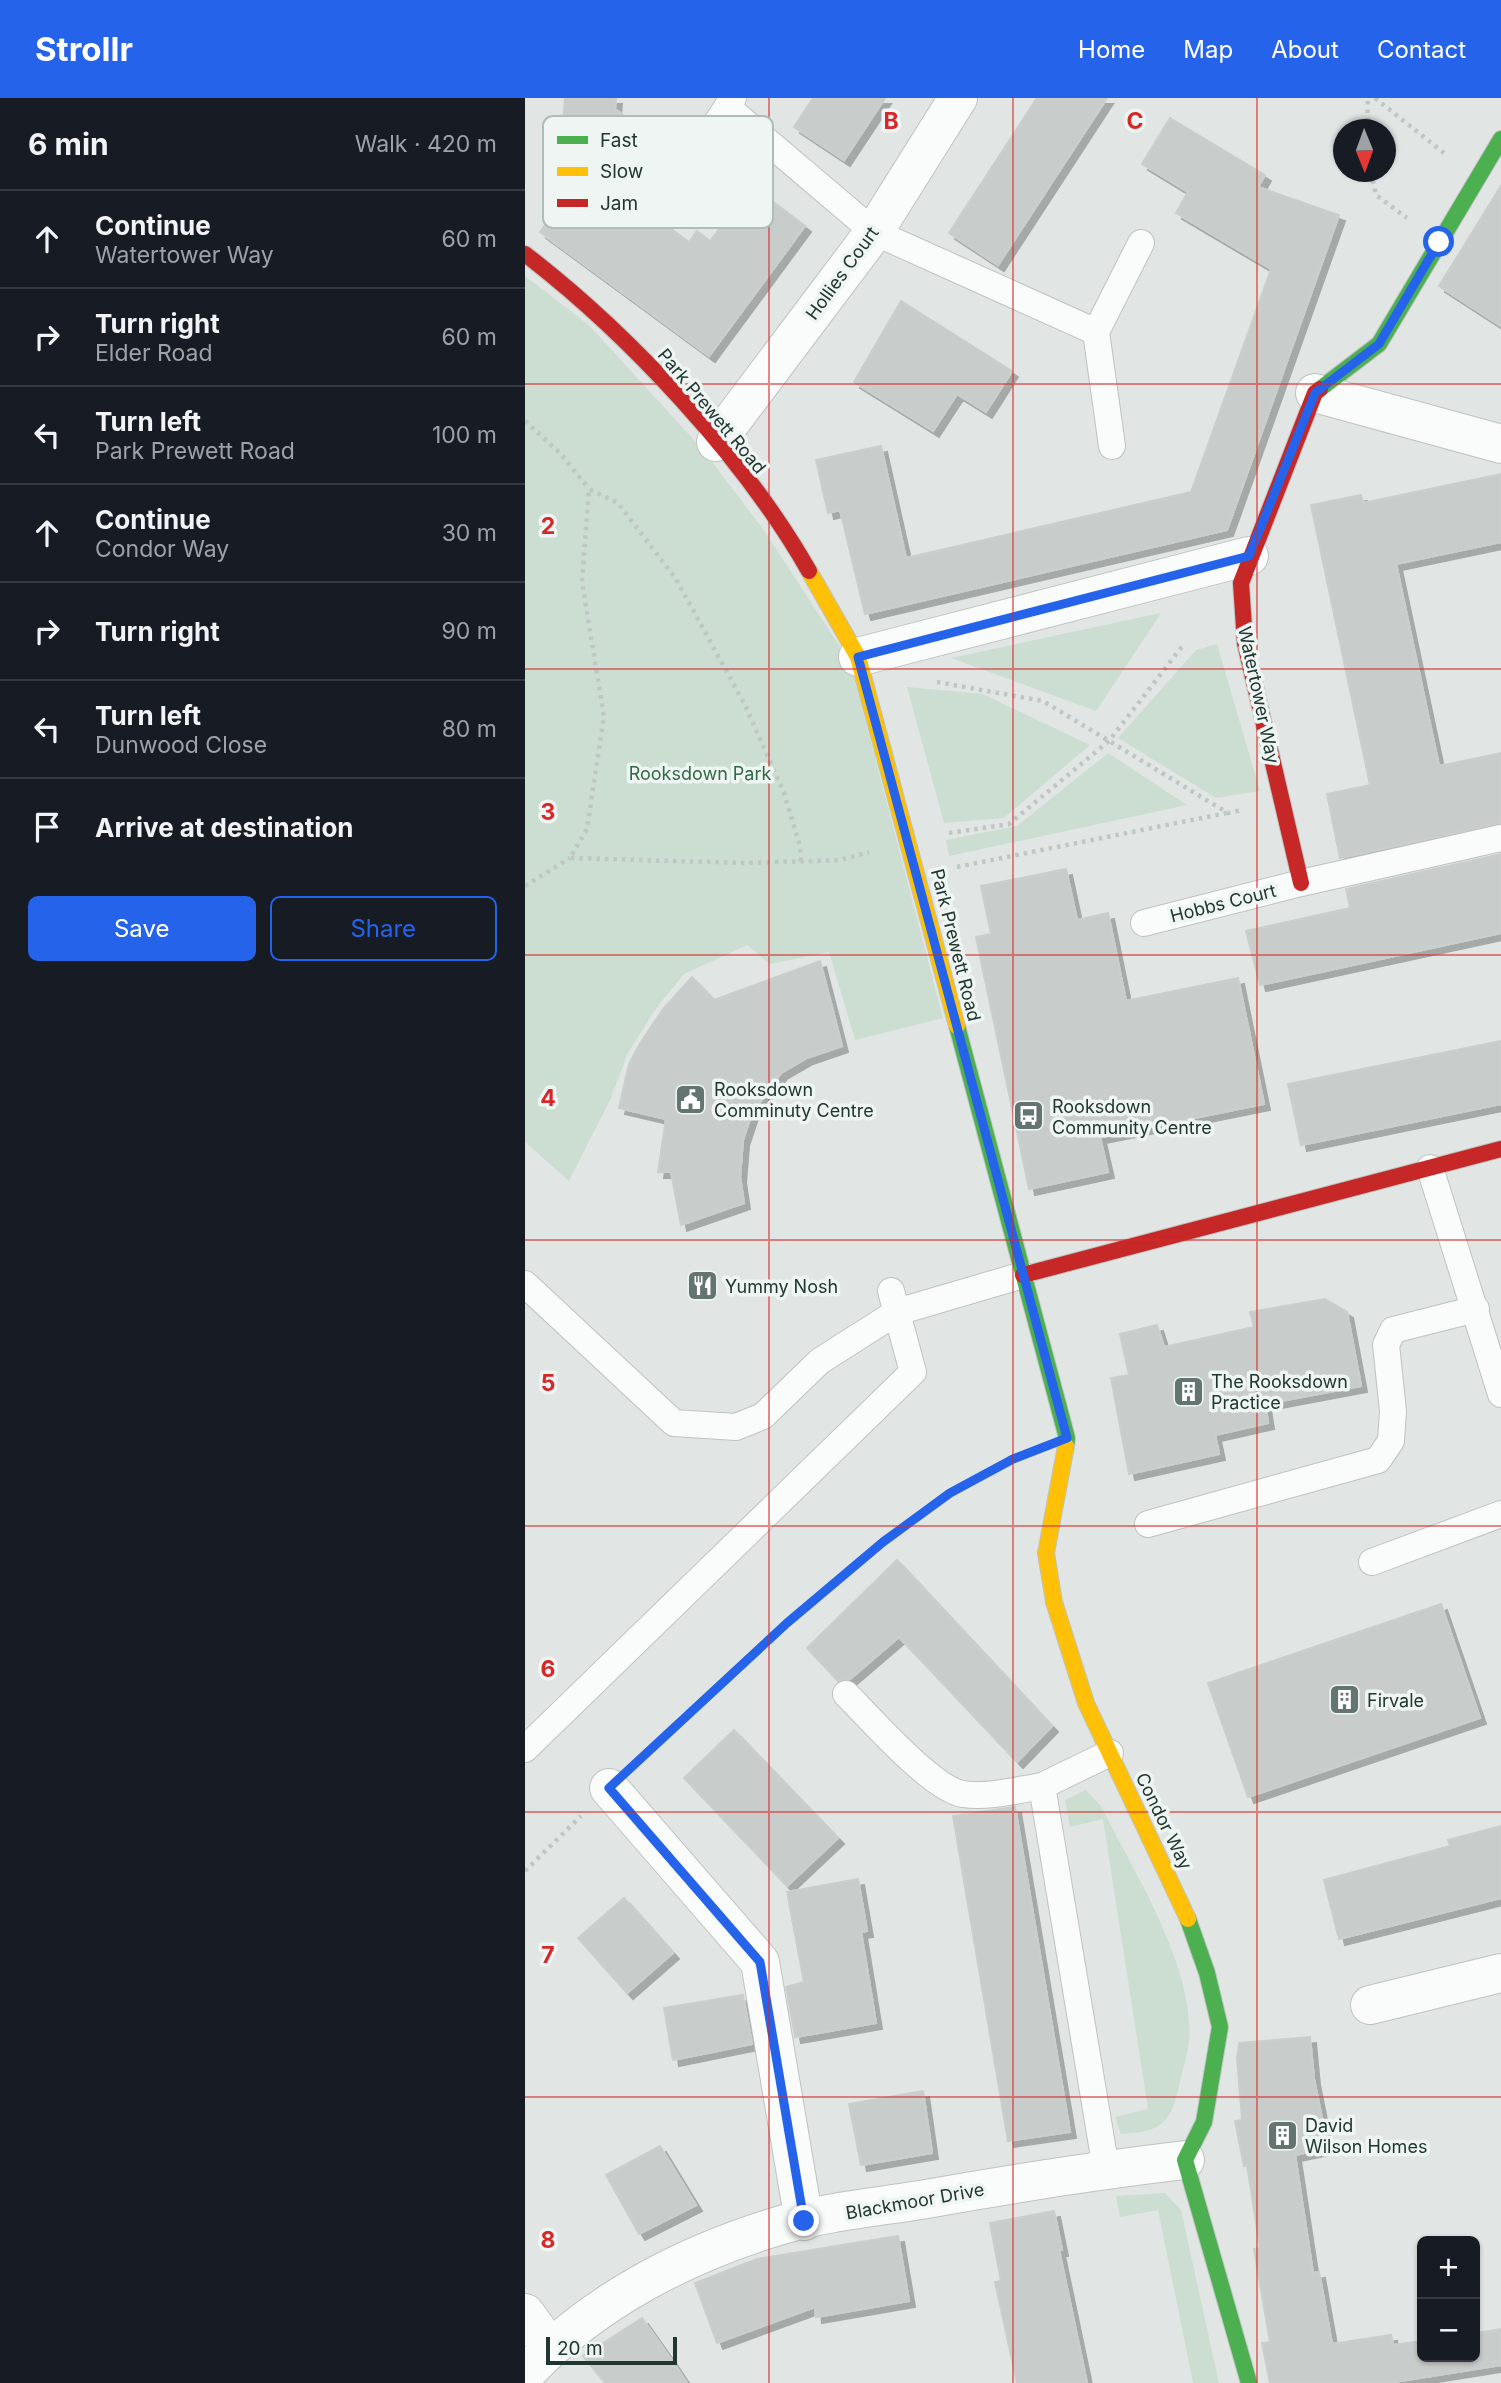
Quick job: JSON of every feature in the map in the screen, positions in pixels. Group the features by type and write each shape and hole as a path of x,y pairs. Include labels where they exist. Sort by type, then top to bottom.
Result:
{"street":[{"name":"Hollies Court","path":"716,442 874,232 958,98"},
{"path":"1315,393 1379,344 1476,176 1501,139"},
{"name":"Park Prewett Road","path":"525,254 560,281 636,351 716,442 788,534 858,657 1023,1275"},
{"path":"1315,393 1501,444"},
{"name":"Watertower Way","path":"1301,883 1245,643 1241,583 1249,556 1315,393"},
{"path":"858,657 1249,556"},
{"path":"1023,1275 1501,1149"},
{"name":"Condor Way","path":"1023,1275 1067,1438 1061,1486 1046,1553 1054,1602 1086,1703 1182,1900 1207,1973 1220,2027 1204,2122 1185,2160"},
{"path":"609,1788 760,1962 804,2221"},
{"path":"1370,2005 1501,1973"},
{"path":"1185,2160 1249,2383"},
{"name":"Blackmoor Drive","path":"525,2313 538,2360 596,2312 667,2268 787,2223 1106,2169 1185,2160"}],"lane":[{"path":"730,102 746,116"},
{"path":"773,141 874,232 1096,332"},
{"path":"1112,446 1096,332 1141,243"},
{"name":"Hobbs Court","path":"1145,923 1301,883 1501,838"},
{"path":"1430,1168 1501,1394"},
{"path":"525,1283 674,1423 736,1427 764,1416 820,1361 894,1301 1023,1275"},
{"path":"525,1749 913,1372 894,1301"},
{"path":"1148,1524 1378,1460 1391,1441 1393,1411 1385,1345 1393,1330 1476,1308"},
{"path":"1372,1562 1501,1514"},
{"path":"846,1694 940,1786 962,1794 1001,1793 1042,1786 1110,1753"},
{"path":"1042,1786 1106,2169"}],"path":[{"path":"1367,119 1368,98"},
{"path":"1375,98 1424,140 1476,176"},
{"path":"1373,182 1376,195 1439,242"},
{"path":"525,421 560,453 589,489 618,503 676,579 745,705 784,793 800,846 801,861"},
{"path":"525,886 570,858 587,829 604,716 582,583 589,489"},
{"path":"570,858 689,864 840,860 909,842 1009,824 1109,741 1184,644"},
{"path":"935,682 1043,701 1228,813"},
{"path":"949,868 1282,801"},
{"path":"525,1871 609,1788 787,1623 883,1542 950,1493 1013,1459 1067,1438"}],"green space":[{"name":"Rooksdown Park","path":"525,276 590,326 704,451 763,529 850,662 943,1018 855,1040 829,952 770,964 747,945 684,974 657,1007 628,1053 610,1100 569,1181 525,1142"},
{"path":"1161,613 1096,711 951,658"},
{"path":"1217,644 1260,791 1216,798 1118,738 1196,650"},
{"path":"907,687 983,694 1090,745 1004,818 944,823"},
{"path":"1108,753 1187,805 949,856 946,840 1017,826"},
{"path":"1086,1790 1101,1806 1159,1920 1182,1982 1188,2012 1189,2040 1173,2107 1169,2116 1156,2127 1136,2133 1121,2134 1115,2117 1148,2109 1103,1819 1070,1827 1065,1800"},
{"path":"1165,2193 1181,2210 1219,2383 1193,2383 1158,2210 1120,2217 1116,2196"}],"building":[{"path":"565,98 616,98 615,109 624,116 563,116"},
{"path":"813,98 885,98 844,160 794,127"},
{"path":"1037,98 1107,98 998,265 949,233"},
{"path":"1170,118 1265,175 1258,187 1339,215 1227,530 865,614 840,510 828,513 816,460 881,446 906,558 1191,492 1271,269 1176,213 1188,192 1142,164"},
{"path":"1501,186 1501,326 1439,286"},
{"path":"773,202 805,226 709,356 540,232 543,228 670,228 689,242 697,231 710,241 720,228 773,228"},
{"path":"901,301 1012,371 986,412 957,394 933,431 854,382"},
{"path":"1501,474 1501,542 1396,564 1439,766 1501,753 1501,823 1340,858 1327,794 1370,785 1311,505 1361,495 1363,503"},
{"path":"1501,854 1501,933 1260,985 1246,931 1350,908 1346,889"},
{"path":"1066,869 1077,920 1108,913 1126,1001 1238,978 1264,1104 1100,1137 1108,1172 1029,1189 976,937 991,934 981,886"},
{"name":"Rooksdown Comminuty Centre","path":"820,961 842,1046 807,1058 781,1073 752,1113 743,1140 740,1177 744,1203 681,1225 671,1172 658,1172 666,1119 619,1108 629,1064 639,1045 663,1009 692,977 714,1000"},
{"path":"1501,1041 1501,1104 1301,1145 1288,1084"},
{"name":"The Rooksdown Practice","path":"1325,1299 1347,1312 1361,1386 1265,1404 1268,1423 1215,1435 1219,1454 1129,1474 1111,1378 1129,1375 1120,1334 1157,1325 1164,1347 1254,1327 1250,1312"},
{"path":"897,1560 1052,1726 1017,1762 899,1637 850,1679 838,1681 807,1648"},
{"name":"Firvale","path":"1441,1604 1480,1718 1248,1797 1208,1683"},
{"path":"734,1730 838,1838 787,1886 684,1778"},
{"path":"1015,1807 1070,2132 1008,2141 953,1816"},
{"path":"1501,1826 1501,1898 1339,1939 1324,1880 1450,1846 1448,1840"},
{"path":"858,1879 867,1931 861,1932 876,2023 795,2037 786,1987 804,1982 787,1892"},
{"path":"624,1898 673,1953 627,1993 578,1938"},
{"path":"743,1995 752,2044 673,2060 664,2008"},
{"path":"1310,2037 1314,2079 1328,2148 1295,2155 1313,2273 1319,2272 1332,2344 1391,2335 1393,2345 1417,2342 1417,2362 1480,2362 1480,2332 1501,2329 1501,2365 1388,2383 1270,2383 1262,2343 1270,2342 1254,2249 1260,2248 1247,2165 1244,2166 1235,2121 1242,2120 1237,2058 1239,2043"},
{"path":"923,2091 932,2153 861,2165 849,2104"},
{"path":"660,2146 696,2205 639,2234 606,2175"},
{"path":"1054,2211 1062,2250 1059,2250 1087,2383 1017,2383 995,2282 1001,2281 990,2223"},
{"path":"898,2236 909,2301 816,2317 815,2307 717,2343 695,2283 757,2259"},
{"path":"642,2318 687,2383 605,2383 583,2356"}],"traffic: fast":[{"path":"1320,389 1379,344 1501,139"},
{"path":"957,1026 1067,1438 1066,1446"},
{"path":"1188,1919 1207,1973 1220,2027 1204,2122 1185,2160 1249,2383"}],"traffic: slow":[{"path":"809,571 858,657 957,1026"},
{"path":"1066,1446 1046,1553 1054,1602 1086,1703 1188,1919"}],"traffic: jam":[{"path":"525,254 604,321 682,400 752,485 809,571"},
{"path":"1301,883 1245,643 1241,583 1315,393 1320,389"},
{"path":"1023,1275 1501,1149"}],"place":[{"name":"Rooksdown Comminuty Centre","path":"691,1099"},
{"name":"Rooksdown Community Centre","path":"1029,1116"},
{"name":"Yummy Nosh","path":"702,1286"},
{"name":"The Rooksdown Practice","path":"1188,1391"},
{"name":"Firvale","path":"1344,1700"},
{"name":"David Wilson Homes","path":"1282,2135"}],"route":[{"path":"804,2221 760,1962 609,1788 787,1623 883,1542 950,1493 1013,1459 1067,1438 858,657 1249,556 1315,393 1379,344 1439,242"}]}
